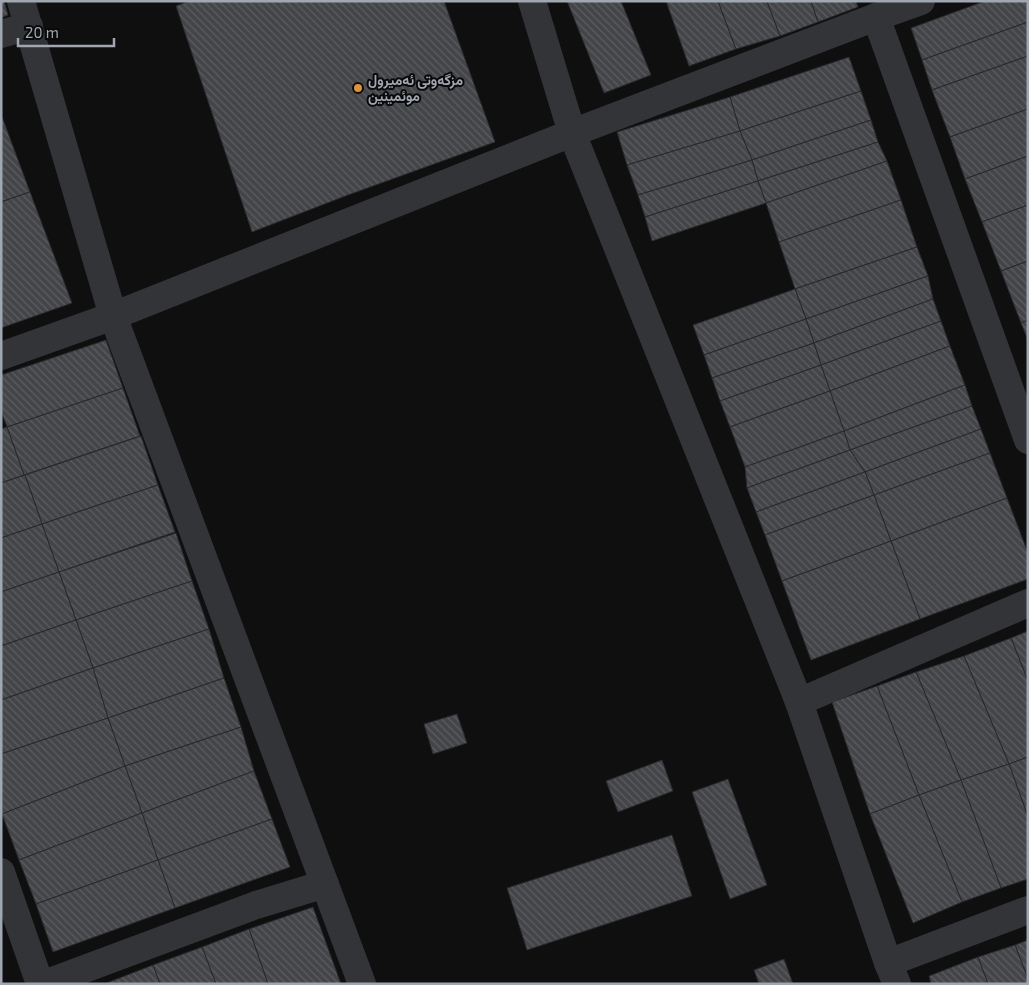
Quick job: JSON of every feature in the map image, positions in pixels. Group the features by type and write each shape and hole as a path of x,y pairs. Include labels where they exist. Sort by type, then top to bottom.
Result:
{"street":[{"path":"532,1 572,133 799,702 892,973 1028,910"},
{"path":"1,356 113,316 572,133 921,1"},
{"path":"1,34 25,14 113,316 362,984"},
{"path":"876,17 1028,440"},
{"path":"799,702 1028,603"},
{"path":"1,872 40,984"},
{"path":"44,984 256,905 324,884"}],"building":[{"path":"1,1 4,1 8,15 1,18"},
{"path":"189,1 444,1 495,142 252,232 176,6"},
{"path":"567,1 621,1 651,75 604,93"},
{"path":"666,1 718,1 736,49 689,66"},
{"path":"718,1 767,1 780,36 736,49"},
{"path":"767,1 811,1 818,22 780,36"},
{"path":"811,1 856,1 858,7 818,22"},
{"path":"985,1 1027,1 1028,22 922,60 911,28"},
{"path":"1028,22 1028,56 932,90 922,60"},
{"path":"1028,56 1028,109 950,137 932,90"},
{"path":"849,57 861,91 740,131 730,97"},
{"path":"861,91 871,120 752,160 740,131"},
{"path":"730,97 740,131 627,165 617,132"},
{"path":"1028,109 1028,156 965,179 950,137"},
{"path":"1,114 30,192 1,202"},
{"path":"871,120 878,142 758,181 752,160"},
{"path":"740,131 752,160 638,195 627,165"},
{"path":"878,142 887,161 766,203 758,181"},
{"path":"1028,156 1028,205 982,222 965,179"},
{"path":"752,160 758,181 645,217 638,195"},
{"path":"887,161 901,200 779,242 766,203"},
{"path":"758,181 766,203 652,241 645,217"},
{"path":"30,192 72,303 1,328 1,202"},
{"path":"901,200 917,247 795,289 779,242"},
{"path":"1028,205 1028,261 1001,271 982,222"},
{"path":"917,247 928,276 806,319 795,289"},
{"path":"1028,261 1028,320 1021,323 1001,271"},
{"path":"928,276 933,299 814,343 806,319"},
{"path":"795,289 806,319 704,355 693,325"},
{"path":"933,299 941,321 821,365 814,343"},
{"path":"806,319 814,343 712,378 704,355"},
{"path":"1028,320 1028,340 1021,323"},
{"path":"941,321 950,346 830,391 821,365"},
{"path":"106,340 123,388 7,427 1,411 1,375"},
{"path":"814,343 821,365 720,401 712,378"},
{"path":"950,346 965,385 844,431 830,391"},
{"path":"821,365 830,391 730,427 720,401"},
{"path":"965,385 972,406 850,450 844,431"},
{"path":"123,388 140,436 24,475 7,427"},
{"path":"830,391 844,431 745,467 730,427"},
{"path":"972,406 981,429 865,472 850,450"},
{"path":"7,427 24,475 1,483 1,429"},
{"path":"981,429 990,453 874,495 865,472"},
{"path":"844,431 850,450 747,488 745,467"},
{"path":"141,436 158,485 42,524 25,475"},
{"path":"850,450 865,472 756,512 747,488"},
{"path":"990,453 1007,498 891,541 874,495"},
{"path":"865,472 874,495 765,535 756,512"},
{"path":"25,475 42,524 1,538 1,483"},
{"path":"158,485 175,532 59,572 42,524"},
{"path":"874,495 891,541 782,581 765,535"},
{"path":"1007,498 1028,553 1028,579 920,619 891,541"},
{"path":"42,524 59,572 1,592 1,538"},
{"path":"176,533 192,581 76,620 59,572"},
{"path":"891,541 920,619 811,660 782,581"},
{"path":"59,572 76,620 1,646 1,592"},
{"path":"192,581 209,629 93,668 76,620"},
{"path":"76,620 93,668 1,700 1,646"},
{"path":"209,629 224,678 108,718 93,668"},
{"path":"1028,631 1028,681 1011,638"},
{"path":"1011,638 1028,681 1028,757 1009,764 964,656"},
{"path":"964,656 1009,764 961,780 916,672"},
{"path":"93,668 108,718 1,754 1,700"},
{"path":"916,672 961,780 919,795 877,686"},
{"path":"224,678 241,727 125,766 108,718"},
{"path":"877,686 919,795 870,814 832,702"},
{"path":"457,714 467,743 433,754 424,724"},
{"path":"108,718 125,766 2,814 1,754"},
{"path":"241,727 254,771 142,813 125,766"},
{"path":"1028,757 1028,817 1009,764"},
{"path":"662,760 673,791 618,812 606,781"},
{"path":"1009,764 1028,817 1028,879 1001,888 961,780"},
{"path":"125,766 142,813 19,860 2,814"},
{"path":"254,771 272,819 158,860 142,813"},
{"path":"728,779 767,885 730,899 692,792"},
{"path":"961,780 1001,888 962,902 919,795"},
{"path":"919,795 962,902 913,923 870,814"},
{"path":"142,813 158,860 36,904 19,860"},
{"path":"272,819 290,867 175,908 158,860"},
{"path":"672,835 692,896 527,950 507,888"},
{"path":"158,860 175,908 53,952 36,904"},
{"path":"313,907 341,984 268,984 249,929"},
{"path":"249,929 268,984 216,984 202,947"},
{"path":"1028,940 1028,979 1015,945"},
{"path":"1015,945 1028,979 1028,984 988,984 978,957"},
{"path":"202,947 216,984 160,984 153,965"},
{"path":"978,957 988,984 931,984 929,976"},
{"path":"784,959 793,984 759,984 754,970"},
{"path":"153,965 160,984 104,984"}],"place":[{"name":"مزگەوتی ئەمیرول موئمینین","path":"358,88"}]}
